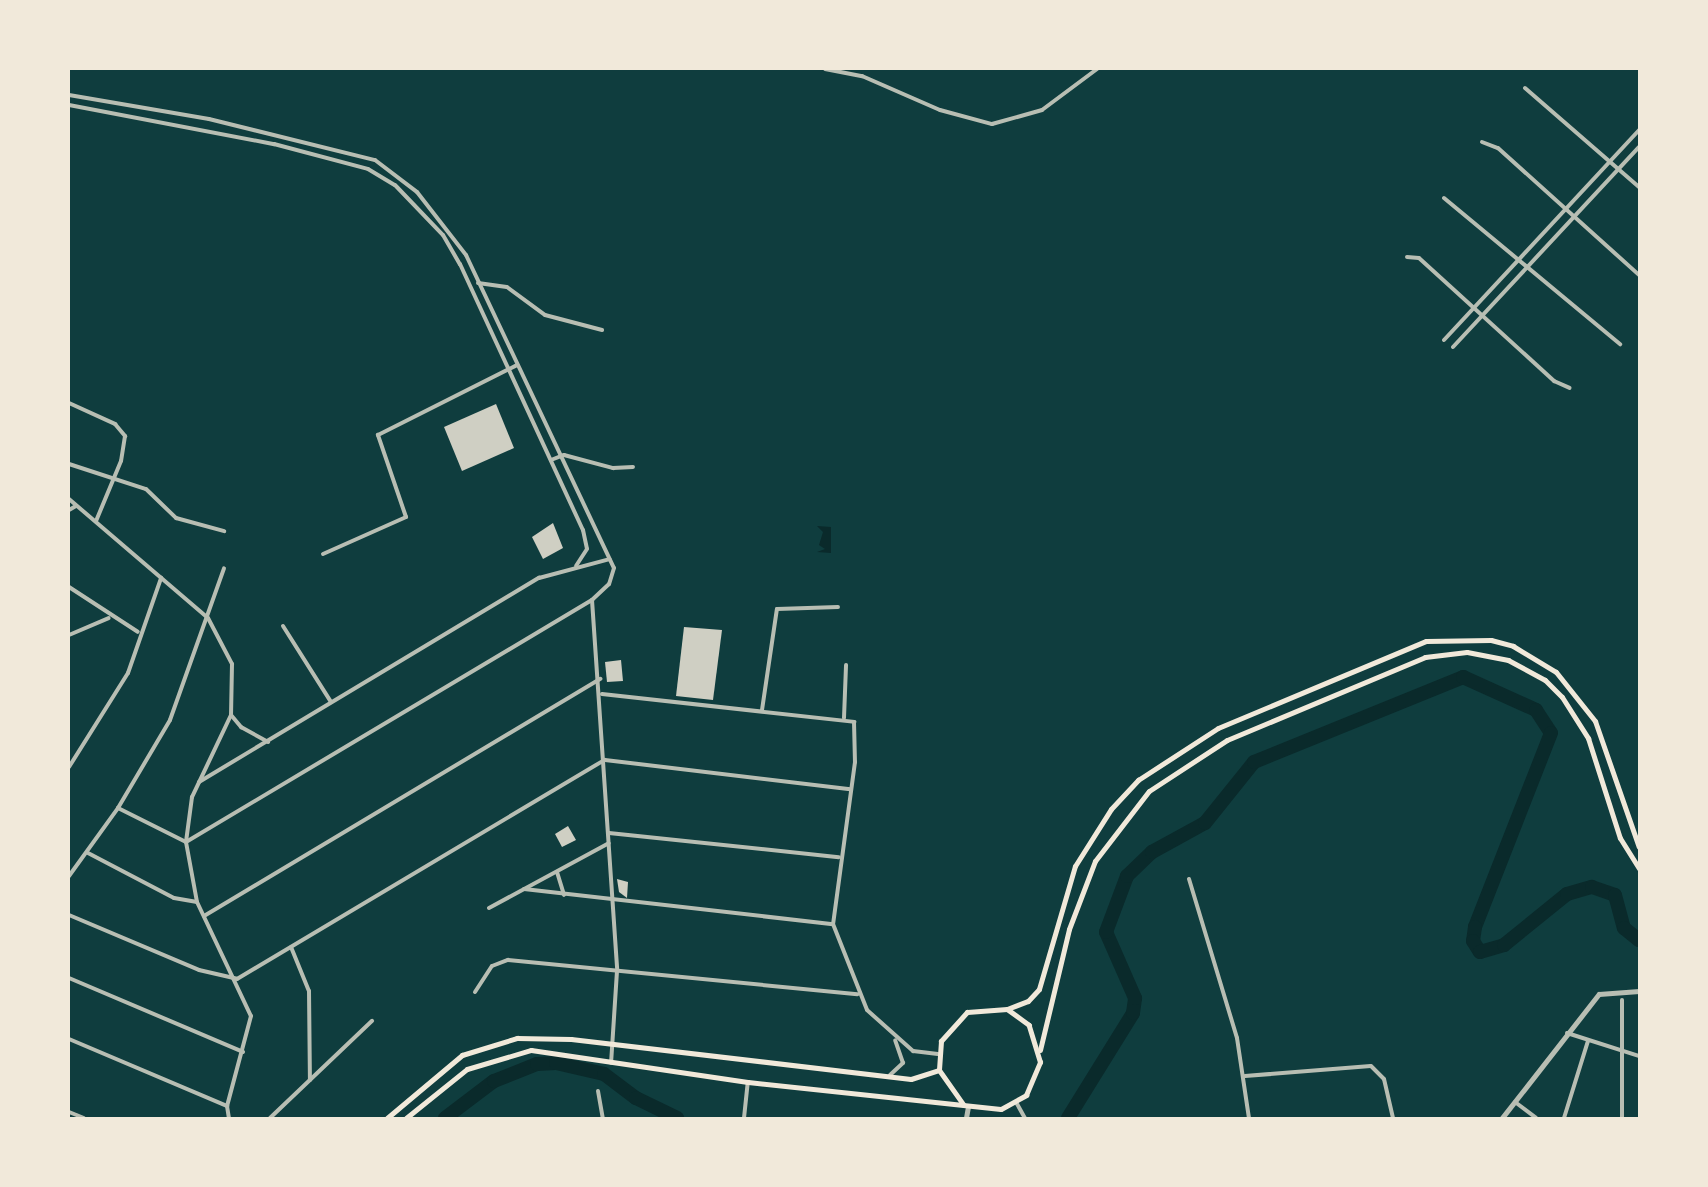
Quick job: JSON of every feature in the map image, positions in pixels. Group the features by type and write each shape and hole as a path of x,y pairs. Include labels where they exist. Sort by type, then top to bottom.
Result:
{"main road":[{"path":"965,1105 939,1070 938,1054 956,1019 980,1008 1006,1009 1028,1001 1038,989 1075,866 1111,809 1138,780 1218,728 1426,641 1491,640 1513,646 1556,672 1595,721 1639,847"},
{"path":"406,1118 467,1069 513,1052 563,1053 611,1064 748,1082 965,1105 984,1111 1016,1102 1038,1074 1040,1050 1083,889 1109,836 1149,791 1227,740 1425,657 1467,652 1508,660 1562,697 1587,738 1620,838 1639,869"},
{"path":"1006,1009 1029,1025 1040,1050"},
{"path":"387,1118 435,1073 480,1046 539,1037 919,1079 939,1070"}],"street":[{"path":"825,69 862,76 940,110 992,124 1042,110 1097,69"},
{"path":"1525,88 1639,187"},
{"path":"69,95 209,118 375,160 404,178 441,218 478,283 614,568 609,584 592,600 186,842"},
{"path":"69,105 228,133 380,175 451,246 587,541 576,566"},
{"path":"1444,340 1639,130"},
{"path":"1482,142 1498,148 1563,210 1639,275"},
{"path":"1453,347 1639,147"},
{"path":"1444,198 1620,344"},
{"path":"1407,257 1419,258 1554,381 1570,388"},
{"path":"478,283 507,287 545,315 602,330"},
{"path":"323,554 406,517 378,435 517,364"},
{"path":"69,403 123,431 125,442 96,521"},
{"path":"551,460 560,455 613,468 633,466"},
{"path":"69,464 152,492 176,518 224,531"},
{"path":"69,498 208,618 232,664 231,715 198,782 186,842 196,902 237,979 251,1016 227,1106 229,1118"},
{"path":"69,510 76,506"},
{"path":"198,782 521,588 576,566 610,560"},
{"path":"598,562 614,568"},
{"path":"69,876 88,854 118,808 170,720 224,568"},
{"path":"69,767 128,673 138,632 161,578"},
{"path":"69,587 109,618 138,632"},
{"path":"592,600 602,693 617,971 611,1064"},
{"path":"762,710 775,614 783,606 838,607"},
{"path":"69,635 109,618"},
{"path":"283,626 331,702"},
{"path":"844,718 846,664"},
{"path":"204,916 601,679"},
{"path":"602,693 844,718 856,726 833,924 857,994 893,1037 904,1059 890,1075"},
{"path":"231,715 247,732 268,742"},
{"path":"69,915 199,970 237,979 605,760 850,789"},
{"path":"118,808 186,842"},
{"path":"609,833 839,857"},
{"path":"489,908 609,843"},
{"path":"88,854 174,898 196,902"},
{"path":"557,871 564,895"},
{"path":"1189,879 1245,1076 1249,1118"},
{"path":"524,889 612,902 833,924"},
{"path":"291,947 309,991 310,1080"},
{"path":"475,992 499,961 857,994"},
{"path":"69,978 243,1052"},
{"path":"1502,1118 1566,1032 1599,994 1639,991"},
{"path":"1622,1000 1622,1118"},
{"path":"270,1118 372,1021"},
{"path":"1566,1032 1588,1041 1622,1047 1639,1056"},
{"path":"893,1037 914,1051 938,1054"},
{"path":"69,1039 227,1106"},
{"path":"1564,1118 1588,1041"},
{"path":"1245,1076 1371,1066 1384,1079 1393,1118"},
{"path":"744,1118 748,1082"},
{"path":"598,1091 603,1118"},
{"path":"1016,1102 1025,1118"},
{"path":"1515,1102 1536,1118"},
{"path":"965,1105 966,1118"},
{"path":"69,1112 84,1118"}],"water":[{"path":"817,526 831,527 831,553 817,552 825,549 819,545 823,532"}],"building":[{"path":"496,404 514,448 462,471 444,427"},
{"path":"553,523 563,548 543,559 532,537"},
{"path":"684,627 722,630 713,700 676,696"},
{"path":"621,660 623,681 607,682 605,662"},
{"path":"568,826 576,840 562,847 555,834"},
{"path":"617,879 628,882 627,898 619,892"}],"waterway":[{"path":"1068,1118 1133,1013 1135,998 1106,932 1127,876 1152,852 1205,823 1254,762 1463,677 1536,710 1551,733 1475,927 1473,941 1480,952 1504,945 1567,894 1592,887 1615,895 1624,928 1639,940"},
{"path":"445,1118 494,1081 537,1064 556,1063 604,1074 636,1098 677,1118"}]}
